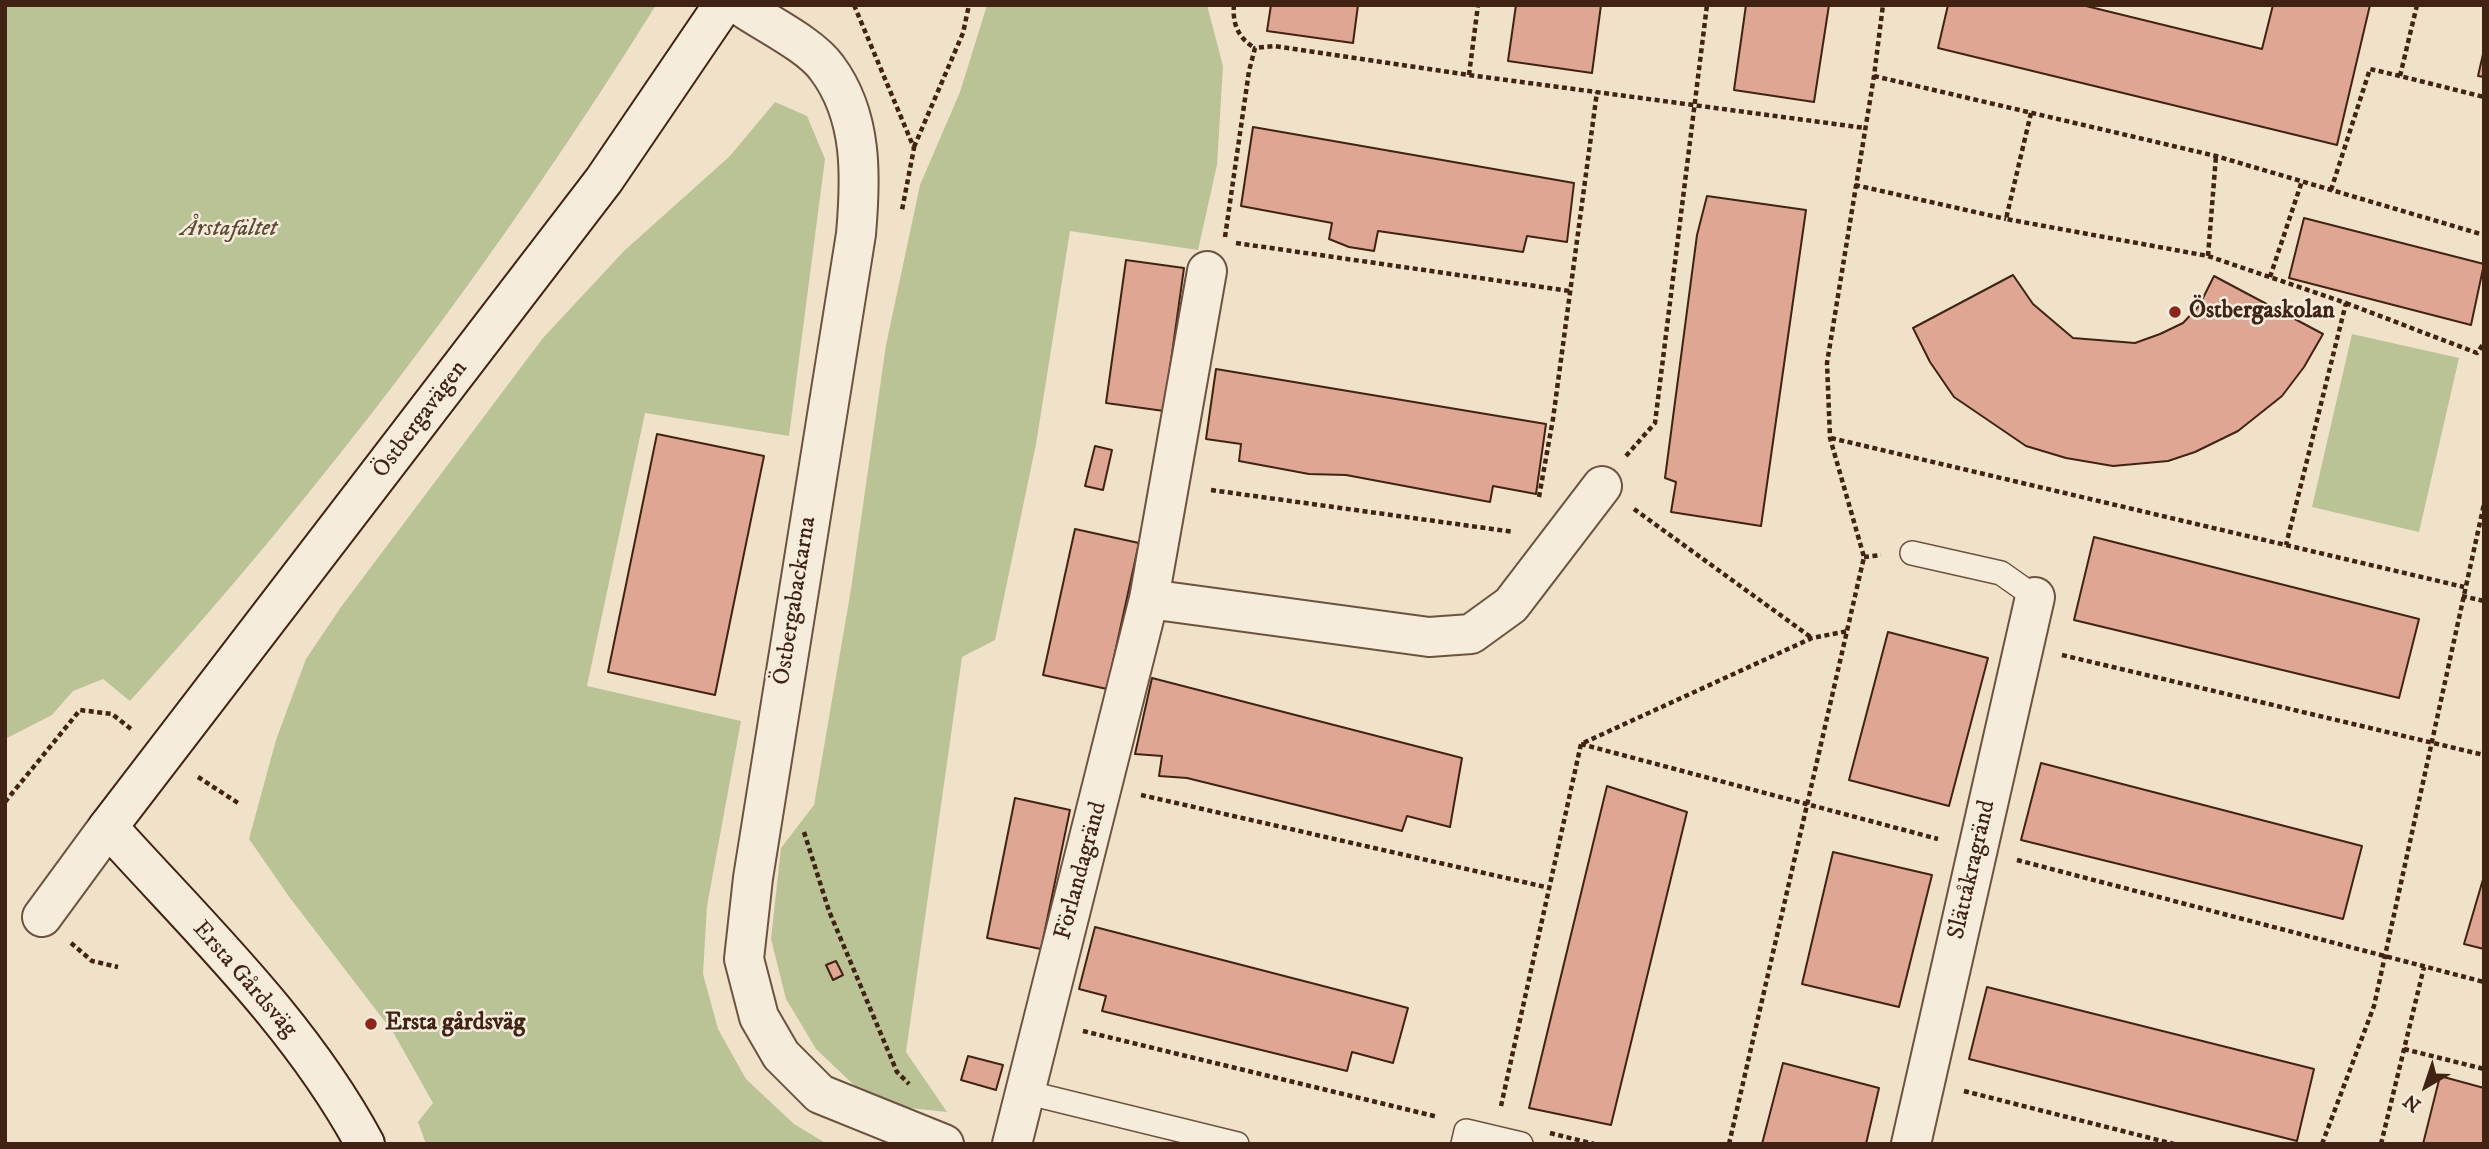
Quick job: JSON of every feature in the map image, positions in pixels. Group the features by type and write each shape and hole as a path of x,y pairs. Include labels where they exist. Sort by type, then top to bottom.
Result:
{"street":[{"name":"Östbergavägen","path":"42,917 604,180 723,5"},
{"name":"Östbergabackarna","path":"738,5 826,66 851,111 860,176 856,234 759,837 744,959 759,1017 781,1055 820,1094 944,1144"},
{"name":"Förlandagränd","path":"1012,1144 1104,787 1149,599 1208,271"},
{"path":"1149,599 1429,637 1471,634 1511,605 1547,537 1602,486"},
{"name":"Slättåkragränd","path":"1911,1144 2035,597"},
{"name":"Ersta Gårdsväg","path":"108,827 259,990 312,1061 365,1144"}],"lane":[{"path":"1912,553 2001,573 2035,597"},
{"path":"1025,1092 1237,1144"},
{"path":"1463,1144 1466,1131 1521,1144"}],"path":[{"path":"854,5 914,148"},
{"path":"901,216 914,148 963,33 969,5"},
{"path":"1234,5 1233,16 1243,41 1255,48 1274,46 1865,128"},
{"path":"1469,75 1478,5"},
{"path":"1707,5 1692,105 1655,422 1602,486 1812,638"},
{"path":"1730,1144 1805,804 1864,557 1830,438 1828,363 1874,76 1882,5"},
{"path":"2400,76 2417,5"},
{"path":"1255,48 1225,241 1570,291"},
{"path":"2331,190 2370,69 2484,97"},
{"path":"1874,76 2216,156 2484,235"},
{"path":"1168,484 1547,537 1553,419 1597,92"},
{"path":"2006,219 2031,113"},
{"path":"2208,256 2216,156"},
{"path":"2270,277 2302,181"},
{"path":"1855,185 2006,219 2208,256 2346,303 2477,353 2484,344"},
{"path":"2286,545 2346,303"},
{"path":"1830,438 2464,587"},
{"path":"2322,1144 2374,1006 2484,504"},
{"path":"2462,596 2484,601"},
{"path":"1581,744 1812,638 1848,631"},
{"path":"2024,646 2484,755"},
{"path":"5,802 80,710 112,713 165,756 238,803"},
{"path":"1581,744 2484,982"},
{"path":"1501,1108 1581,744"},
{"path":"1104,787 1550,888"},
{"path":"801,824 829,911 897,1072 914,1088"},
{"path":"42,917 92,961 118,967"},
{"path":"2381,1144 2424,967"},
{"path":"1042,1021 1426,1116 1450,1117"},
{"path":"2404,1049 2484,1069"},
{"path":"1926,1081 2174,1144"},
{"path":"1546,1132 1594,1144"}],"green space":[{"name":"Årstafältet","path":"5,5 656,5 537,187 474,277 342,452 202,620 130,701 103,679 73,691 52,715 5,739"},
{"path":"987,5 1207,5 1223,66 1217,165 1198,250 1070,231 1036,444 995,640 962,657 906,1052 947,1112 891,1106 854,1085 816,1049 786,999 771,939 781,848 814,805 851,589 886,345 920,185 960,92"},
{"path":"775,102 807,116 825,159 789,436 645,413 587,686 741,721 707,906 703,974 718,1029 746,1079 794,1124 827,1144 426,1144 418,1122 433,1103 393,1032 290,898 249,839 276,740 306,659 341,607 543,338 624,251 730,156"},
{"path":"2352,334 2459,358 2419,532 2312,507"}],"building":[{"path":"1271,5 1358,5 1353,43 1267,31"},
{"path":"1516,5 1601,5 1592,73 1508,61"},
{"path":"1746,5 1829,5 1814,102 1734,90"},
{"path":"1948,5 2082,5 2262,49 2273,5 2370,5 2337,145 1938,48"},
{"path":"2484,50 2484,77 2478,76"},
{"path":"1253,127 1574,183 1567,242 1527,236 1523,252 1378,231 1374,251 1349,247 1329,239 1332,223 1241,206"},
{"path":"1707,196 1806,210 1761,526 1671,512 1676,482 1665,478 1697,235"},
{"path":"2304,218 2484,264 2471,325 2289,278"},
{"path":"1126,260 1184,268 1164,411 1106,403"},
{"path":"2013,275 2033,304 2073,338 2135,343 2160,334 2183,323 2199,306 2214,276 2323,334 2304,367 2282,396 2238,431 2195,452 2168,461 2113,466 2066,458 2026,446 1954,397 1930,362 1913,328"},
{"path":"1216,369 1546,424 1536,494 1493,486 1490,502 1346,475 1309,474 1239,461 1241,444 1206,439"},
{"path":"657,434 764,456 715,695 608,672"},
{"path":"1095,446 1112,450 1103,490 1085,486"},
{"path":"1075,529 1139,543 1107,689 1043,675"},
{"path":"2094,537 2419,619 2399,698 2074,620"},
{"path":"1888,632 1988,658 1949,806 1849,780"},
{"path":"1152,678 1462,758 1450,827 1407,816 1402,831 1187,778 1159,776 1162,756 1135,754"},
{"path":"2041,763 2362,846 2343,919 2021,840"},
{"path":"1607,786 1687,812 1611,1125 1529,1108"},
{"path":"1015,798 1070,810 1041,949 987,938"},
{"path":"1833,852 1932,875 1899,1007 1802,984"},
{"path":"2484,876 2484,949 2464,944"},
{"path":"1095,927 1408,1008 1393,1063 1352,1052 1347,1071 1102,1011 1106,996 1079,989"},
{"path":"836,961 843,975 833,980 826,965"},
{"path":"1987,987 2314,1069 2297,1141 1969,1059"},
{"path":"968,1056 1003,1065 996,1090 961,1080"},
{"path":"1783,1063 1879,1088 1866,1144 1762,1144"},
{"path":"2440,1076 2484,1088 2484,1144 2423,1144"}],"place":[{"name":"Östbergaskolan","path":"2175,312"},
{"name":"Ersta gårdsväg","path":"371,1024"}]}
